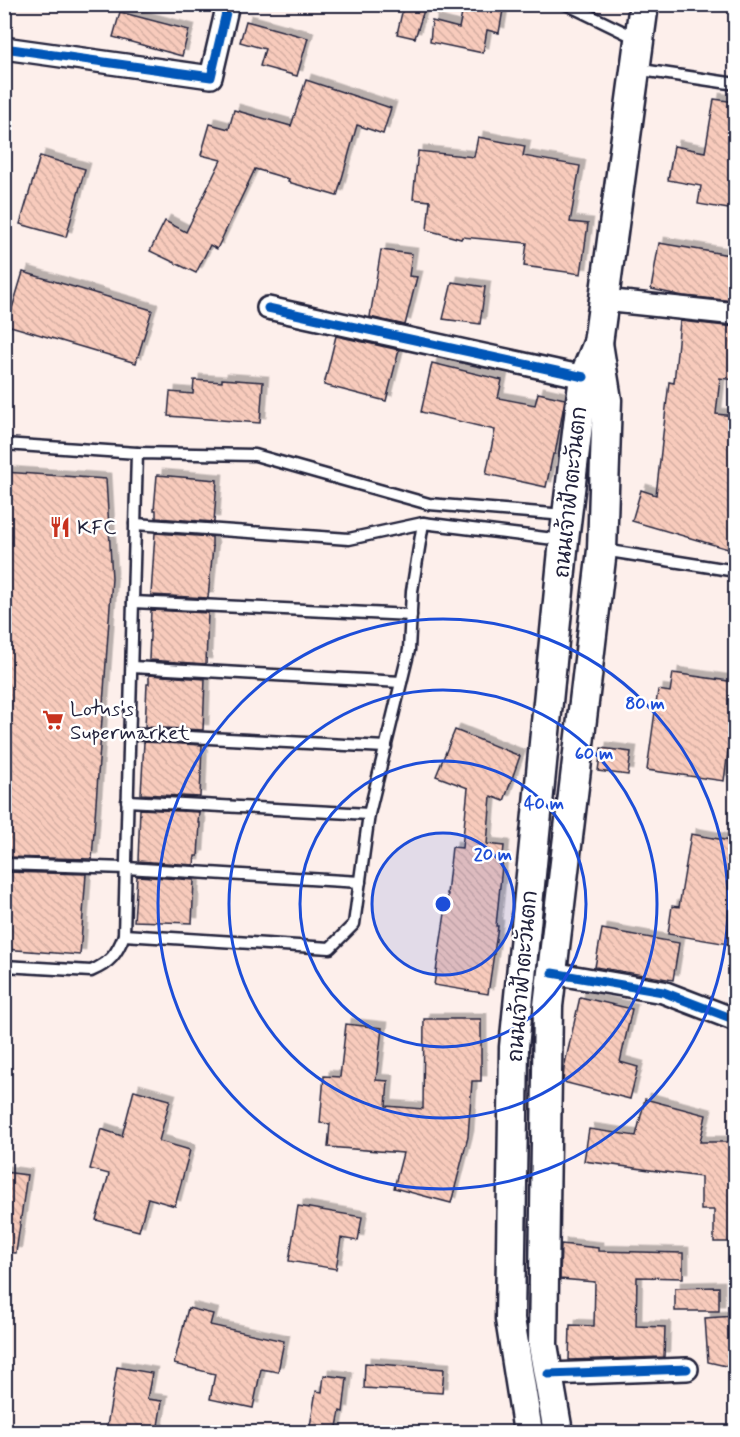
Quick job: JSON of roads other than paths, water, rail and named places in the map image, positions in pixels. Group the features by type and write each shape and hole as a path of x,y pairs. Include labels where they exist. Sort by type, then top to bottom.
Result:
{"main road":[{"name":"ถนนเจ้าฟ้าตะวันตก","path":"528,1432 510,1319 514,1047 566,527 584,377 598,343 644,4"},
{"name":"ถนนเจ้าฟ้าตะวันตก","path":"558,1432 543,1345 548,1006 602,550 607,400 598,343"}],"street":[{"path":"4,48 211,77 228,4"},
{"path":"604,300 735,314"},
{"path":"268,308 584,377"},
{"path":"552,973 663,992 735,1020"},
{"path":"548,1374 687,1369"}],"lane":[{"path":"567,4 639,39"},
{"path":"635,69 735,84"},
{"path":"4,444 137,453 255,455 429,504 566,527"},
{"path":"4,966 91,971 103,966 113,958 124,935 137,453"},
{"path":"135,524 349,539 423,522 566,527"},
{"path":"124,935 330,948 354,924 369,814 409,650 412,591 423,522"},
{"path":"602,550 735,571"},
{"path":"134,602 411,615"},
{"path":"132,668 401,682"},
{"path":"129,734 386,747"},
{"path":"127,801 369,814"},
{"path":"4,864 126,868 360,882"}],"place":[{"name":"KFC","path":"60,527"},
{"name":"Lotus's Supermarket","path":"53,720"}]}
